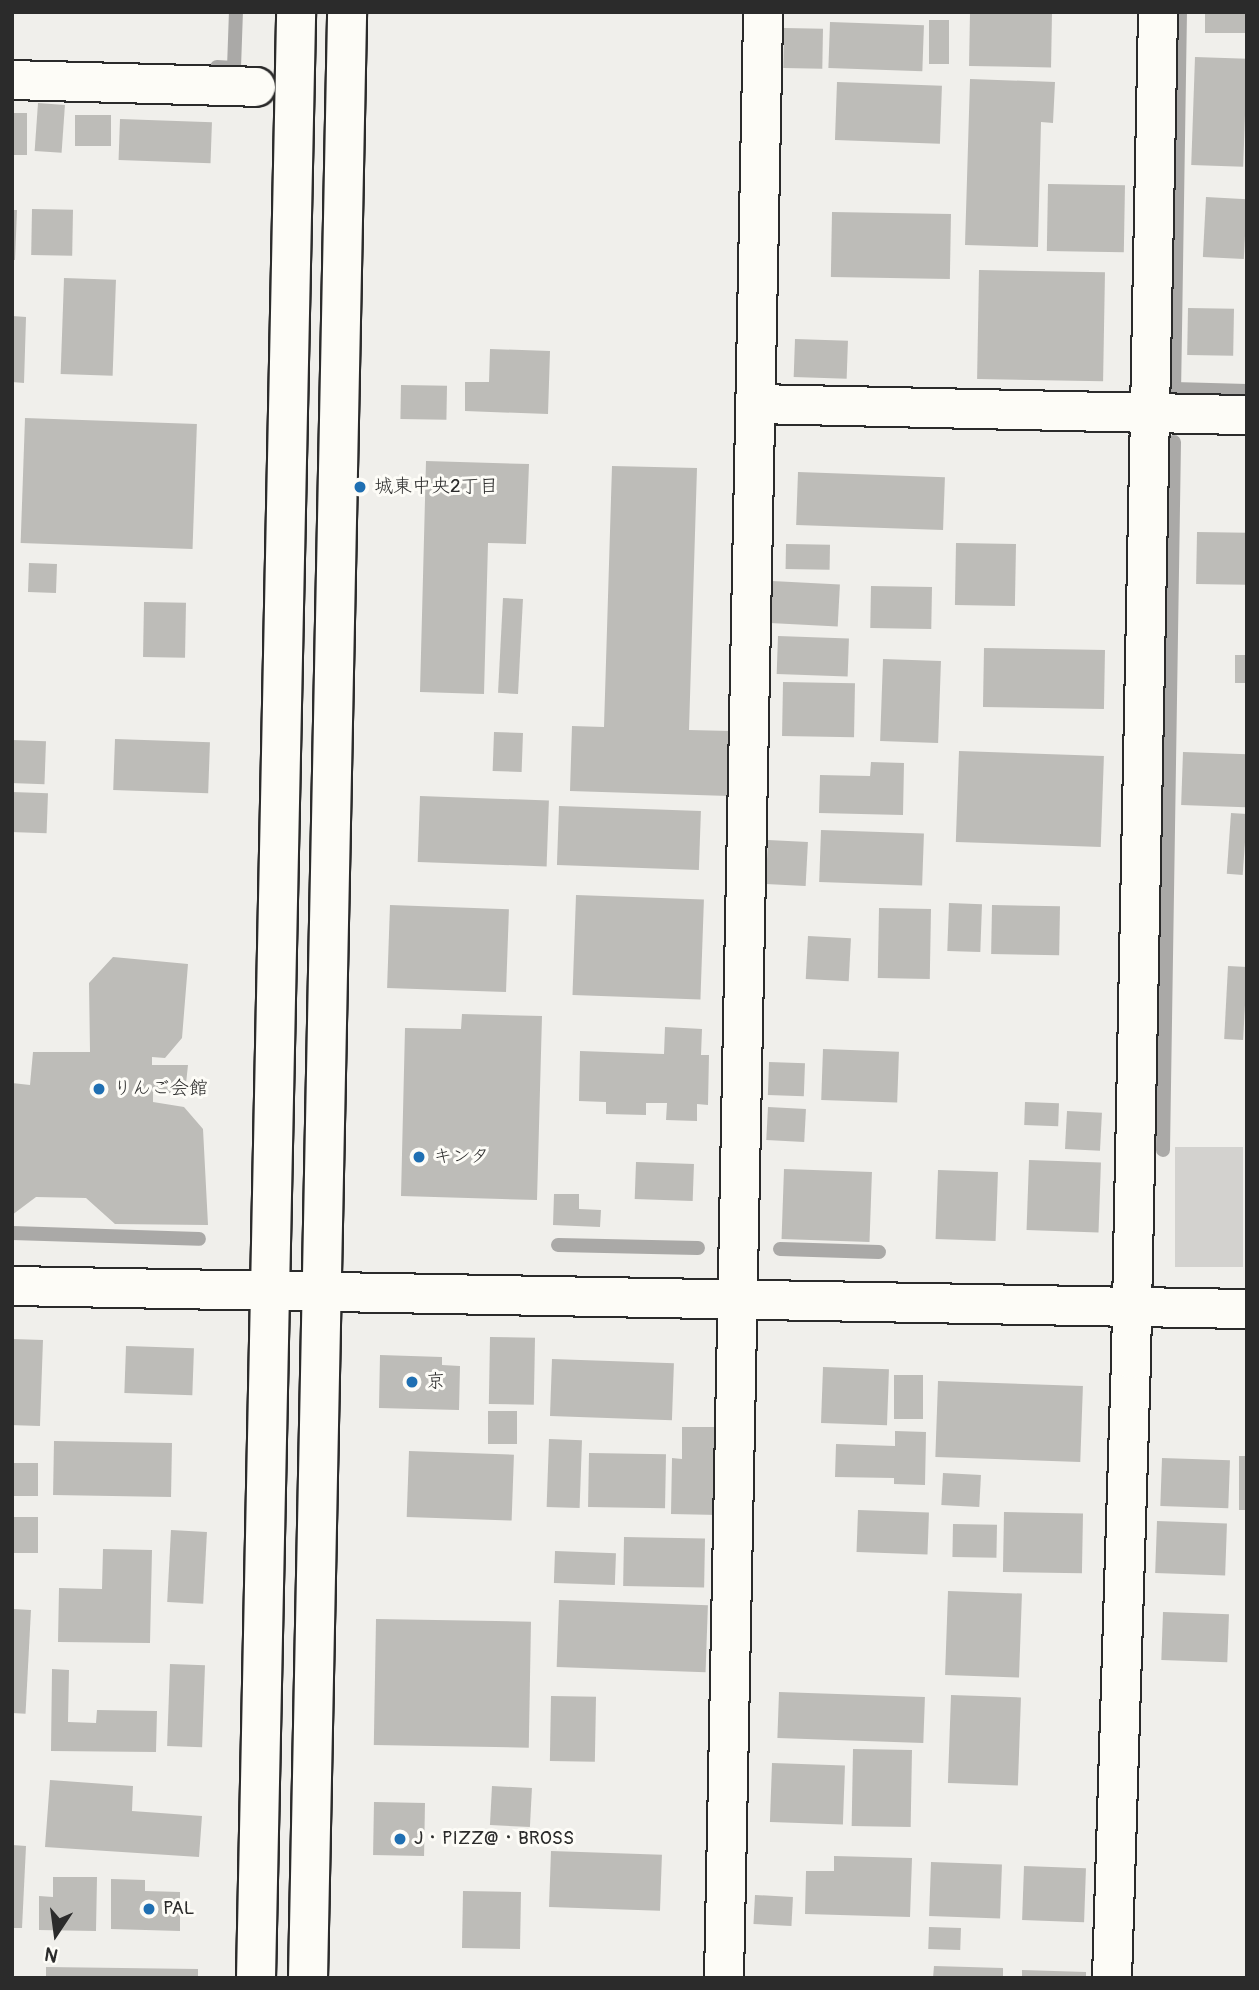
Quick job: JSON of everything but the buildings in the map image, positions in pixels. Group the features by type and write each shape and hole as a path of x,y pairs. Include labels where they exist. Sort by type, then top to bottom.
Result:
{"street":[{"path":"256,1978 296,12"},
{"path":"308,1978 347,12"},
{"path":"724,1978 763,12"},
{"path":"1112,1978 1131,1307 1147,414 1158,12"},
{"path":"12,80 256,87"},
{"path":"756,404 1247,415"},
{"path":"12,1286 1247,1309"}],"shaded area":[{"path":"1175,1147 1243,1147 1243,1267 1175,1267"}],"waterway":[{"path":"217,67 234,68 236,12"},
{"path":"1180,12 1174,389 1247,391"},
{"path":"1163,1150 1174,442"},
{"path":"12,1233 199,1239"},
{"path":"558,1245 698,1248"},
{"path":"780,1249 879,1252"}],"place":[{"name":"城東中央2丁目","path":"360,487"},
{"name":"りんご会館","path":"99,1089"},
{"name":"キンタ","path":"419,1157"},
{"name":"京","path":"412,1382"},
{"name":"J・PIZZ@・BROSS","path":"400,1839"},
{"name":"PAL","path":"149,1909"}]}
